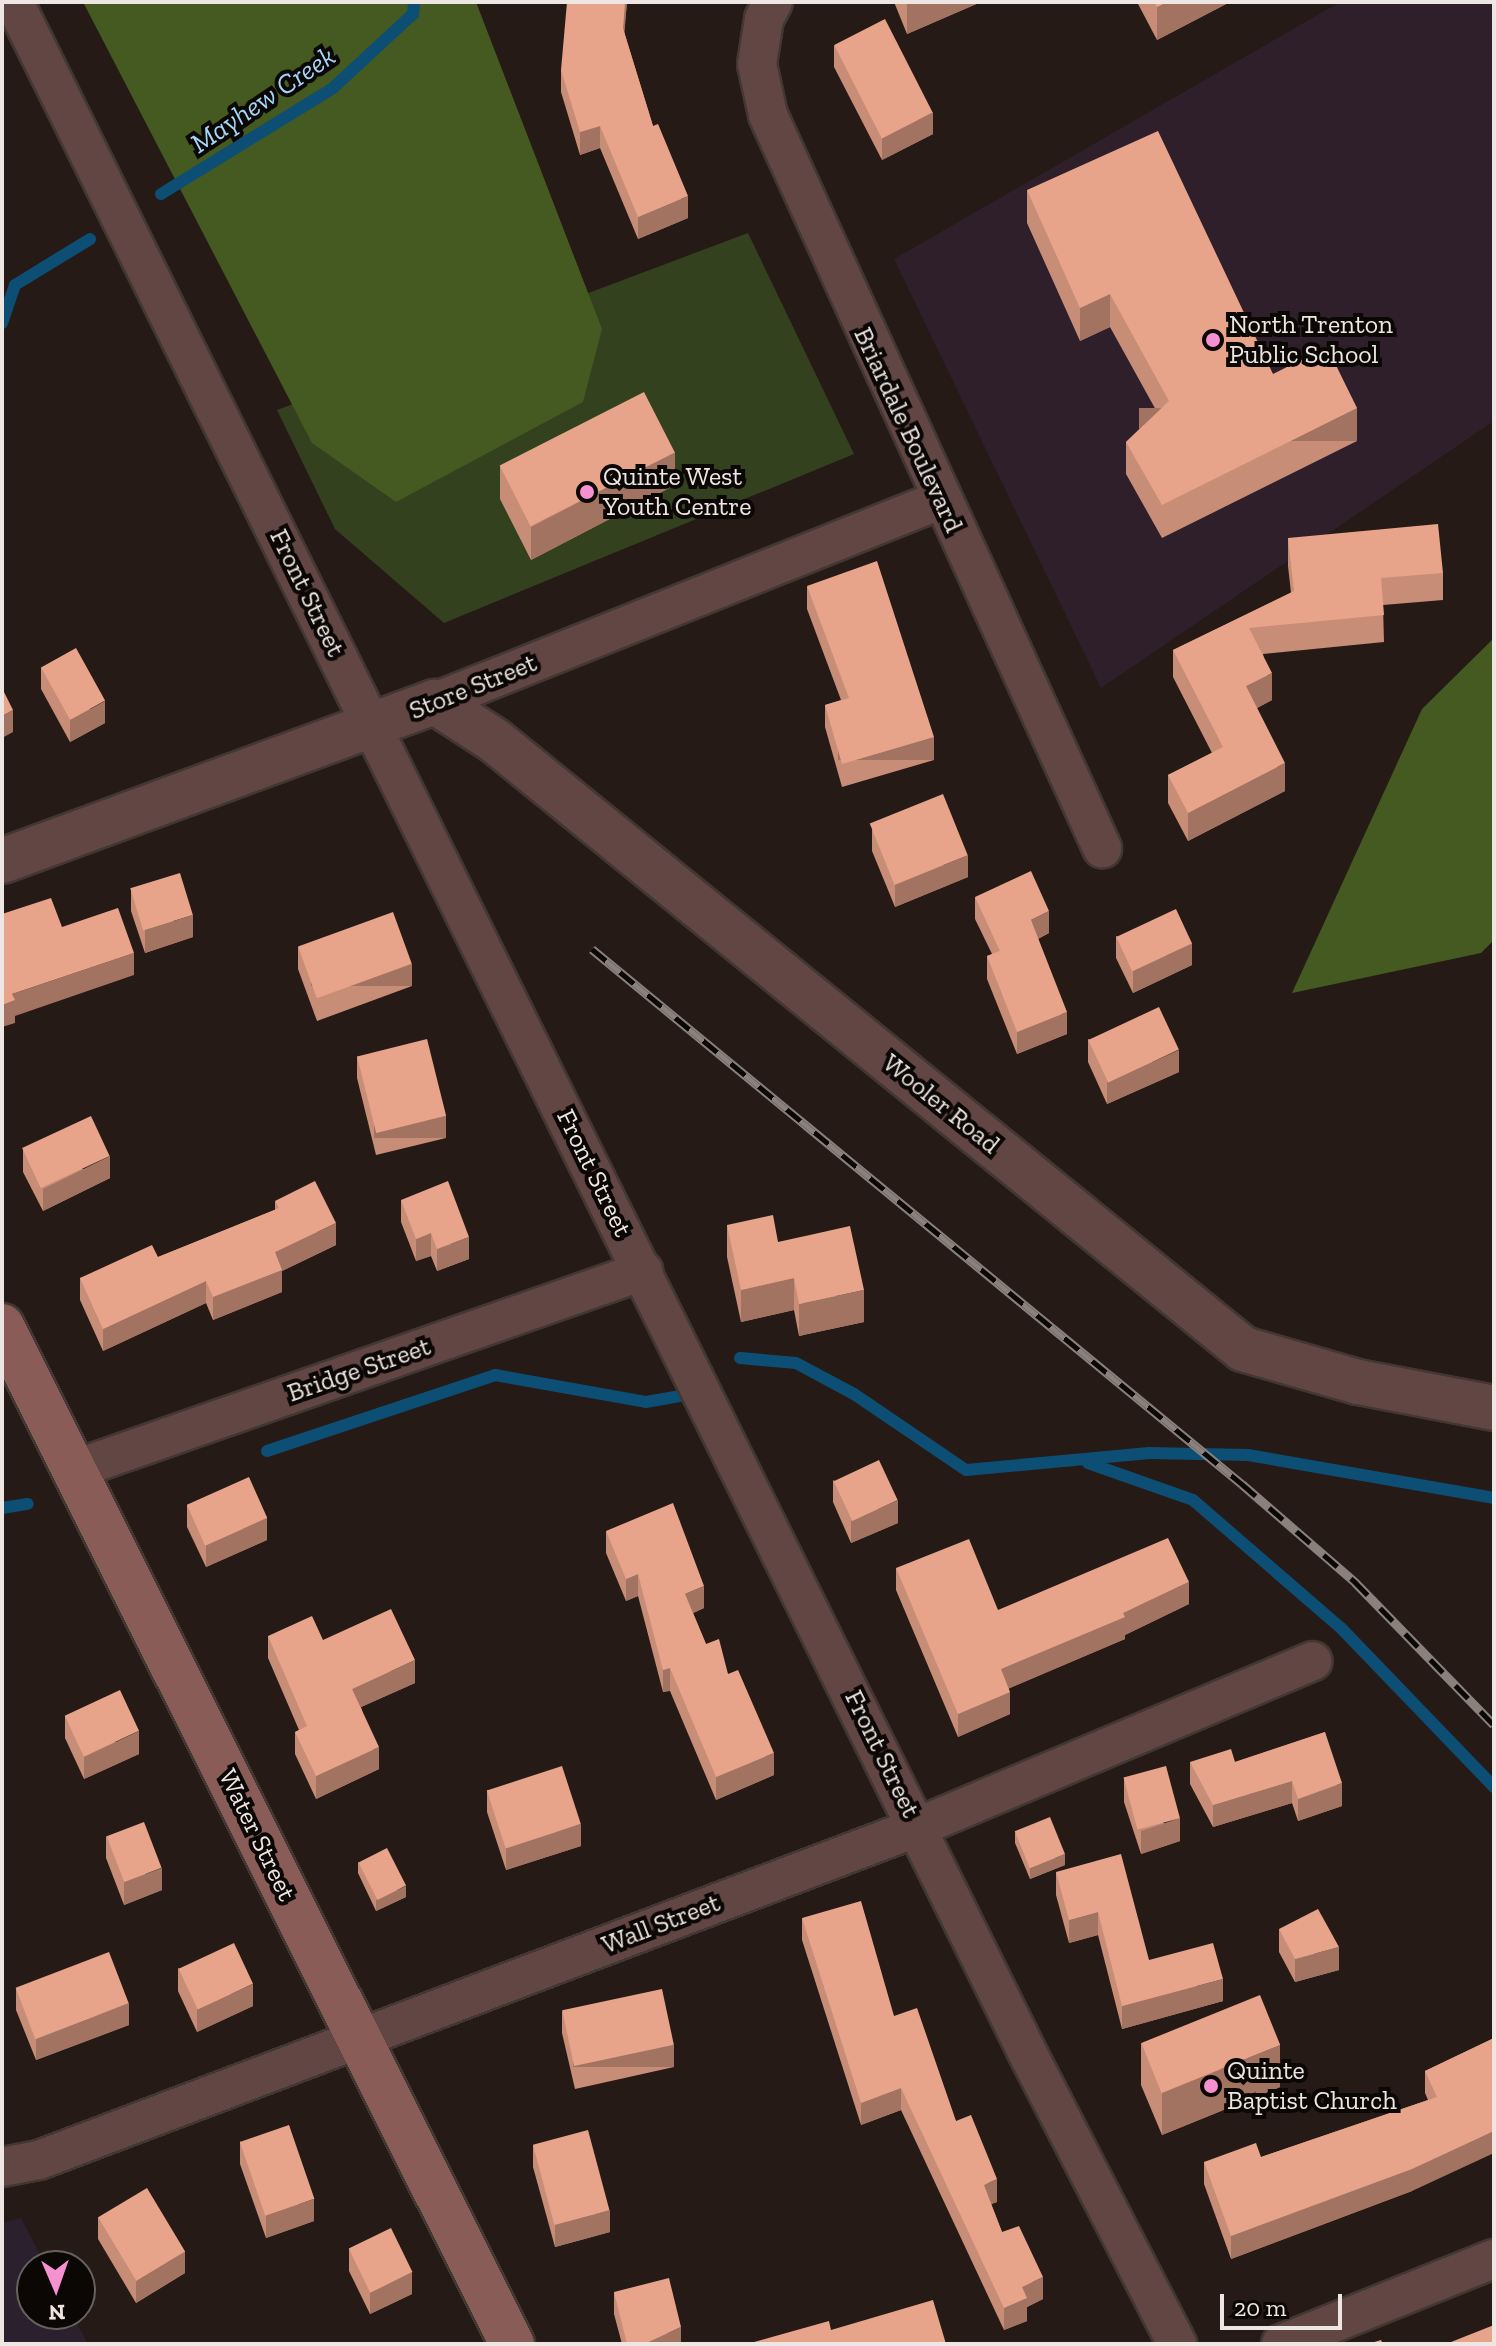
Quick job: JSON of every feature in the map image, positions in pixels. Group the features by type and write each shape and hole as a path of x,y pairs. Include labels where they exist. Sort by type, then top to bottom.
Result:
{"main road":[{"name":"Water Street","path":"2,1326 512,2344"}],"street":[{"name":"Front Street","path":"14,2 1177,2344"},
{"name":"Briardale Boulevard","path":"773,2 764,19 757,64 768,115 940,500 1102,848"},
{"name":"Store Street","path":"2,861 373,727 940,500"},
{"name":"Wooler Road","path":"435,702 494,740 1243,1349 1358,1382 1494,1408"},
{"name":"Bridge Street","path":"76,1469 643,1271"},
{"name":"Wall Street","path":"2,2167 39,2160 918,1827 1313,1661"},
{"path":"1281,2344 1494,2259"}],"shaded area":[{"name":"North Trenton Public School","path":"1340,2 1494,2 1494,421 1101,688 894,259"},
{"path":"21,2218 38,2250 16,2250 16,2330 81,2330 88,2344 2,2344 2,2223"}],"green space":[{"path":"83,2 476,2 602,329 583,402 396,502 312,443"},
{"path":"748,233 854,454 444,623 335,529 277,410"},
{"path":"1494,638 1494,940 1481,953 1292,993 1422,709"}],"building":[{"path":"567,2 625,2 623,28 653,126 658,124 688,196 638,217 600,126 580,132 561,70"},
{"path":"885,19 933,113 882,138 834,45"},
{"path":"1158,131 1273,374 1327,347 1357,408 1162,505 1126,442 1169,401 1110,294 1080,308 1027,190"},
{"path":"644,392 675,453 531,526 500,466"},
{"path":"1438,524 1443,573 1381,578 1384,615 1249,628 1272,673 1246,686 1285,763 1188,813 1168,775 1223,747 1173,650 1294,591 1288,538"},
{"path":"877,561 934,737 842,764 825,705 849,698 807,586"},
{"path":"76,648 105,700 70,720 41,667"},
{"path":"2,688 13,710 2,716"},
{"path":"943,794 968,855 894,885 870,824"},
{"path":"1031,871 1049,911 1031,920 1067,1012 1017,1032 987,956 1000,951 975,897"},
{"path":"180,873 193,915 143,930 130,888"},
{"path":"51,898 62,927 118,908 134,953 12,994 15,1000 2,1005 2,914"},
{"path":"1176,909 1192,943 1132,971 1116,937"},
{"path":"393,912 412,964 317,998 298,947"},
{"path":"1159,1007 1179,1050 1108,1083 1088,1040"},
{"path":"427,1039 446,1116 376,1133 357,1056"},
{"path":"91,1116 110,1156 41,1188 22,1148"},
{"path":"315,1181 336,1223 275,1252 282,1270 213,1297 206,1281 103,1329 80,1278 152,1245 158,1257 279,1208 275,1201"},
{"path":"448,1181 469,1237 437,1249 431,1233 416,1239 401,1200"},
{"path":"773,1215 778,1242 850,1226 864,1290 799,1304 794,1278 741,1290 727,1225"},
{"path":"879,1460 898,1500 852,1521 834,1481"},
{"path":"249,1477 267,1518 205,1546 187,1505"},
{"path":"673,1503 704,1586 685,1594 706,1644 719,1639 728,1674 738,1670 774,1753 716,1777 670,1668 663,1670 638,1574 626,1579 606,1531"},
{"path":"1168,1538 1189,1582 1123,1613 1125,1617 1001,1669 1010,1692 958,1714 896,1568 969,1539 998,1610"},
{"path":"391,1609 415,1660 352,1689 379,1747 316,1776 295,1732 307,1726 268,1636 312,1616 323,1640"},
{"path":"120,1690 139,1731 84,1757 65,1716"},
{"path":"1325,1732 1342,1783 1298,1799 1292,1781 1213,1805 1190,1762 1231,1749 1235,1762"},
{"path":"562,1766 581,1824 506,1848 487,1790"},
{"path":"1166,1766 1180,1818 1137,1830 1123,1777"},
{"path":"1050,1817 1065,1854 1030,1868 1015,1831"},
{"path":"144,1822 162,1868 124,1882 107,1836"},
{"path":"387,1848 406,1885 378,1900 358,1863"},
{"path":"1121,1854 1149,1960 1213,1943 1223,1979 1122,2006 1098,1912 1069,1920 1056,1872"},
{"path":"861,1901 894,2016 917,2008 956,2121 971,2115 997,2179 984,2185 1002,2232 1019,2226 1043,2277 1022,2287 1027,2298 1004,2308 901,2088 861,2103 802,1918"},
{"path":"1318,1909 1339,1947 1295,1959 1279,1929"},
{"path":"234,1943 253,1984 198,2010 179,1969"},
{"path":"109,1952 129,2003 35,2039 16,1988"},
{"path":"662,1989 674,2045 574,2066 562,2010"},
{"path":"1260,1995 1280,2045 1162,2093 1141,2043"},
{"path":"1494,2038 1494,2131 1412,2169 1231,2236 1204,2162 1256,2143 1261,2157 1437,2097 1425,2071"},
{"path":"289,2125 314,2199 265,2216 240,2142"},
{"path":"588,2130 609,2210 554,2225 533,2145"},
{"path":"147,2188 185,2251 136,2281 98,2217"},
{"path":"391,2228 412,2272 370,2293 349,2249"},
{"path":"669,2278 681,2327 644,2344 627,2344 614,2292"},
{"path":"933,2300 946,2344 747,2344 829,2321 831,2330"},
{"path":"1494,2325 1494,2344 1446,2344"}],"waterway":[{"name":"Mayhew Creek","path":"161,194 333,88 413,14 414,2"},
{"name":"Mayhew Creek","path":"2,323 15,285 90,239"},
{"path":"740,1358 796,1363 854,1394 966,1470 1149,1453 1248,1455 1494,1498"},
{"path":"267,1451 495,1375 646,1402 679,1396"},
{"path":"1088,1463 1193,1500 1341,1628 1494,1787"},
{"path":"2,1508 28,1504"}],"railway":[{"path":"592,949 1242,1484 1355,1582 1494,1725"}],"place":[{"name":"North Trenton Public School","path":"1213,340"},
{"name":"Quinte West Youth Centre","path":"587,492"},
{"name":"Quinte Baptist Church","path":"1211,2086"}]}
